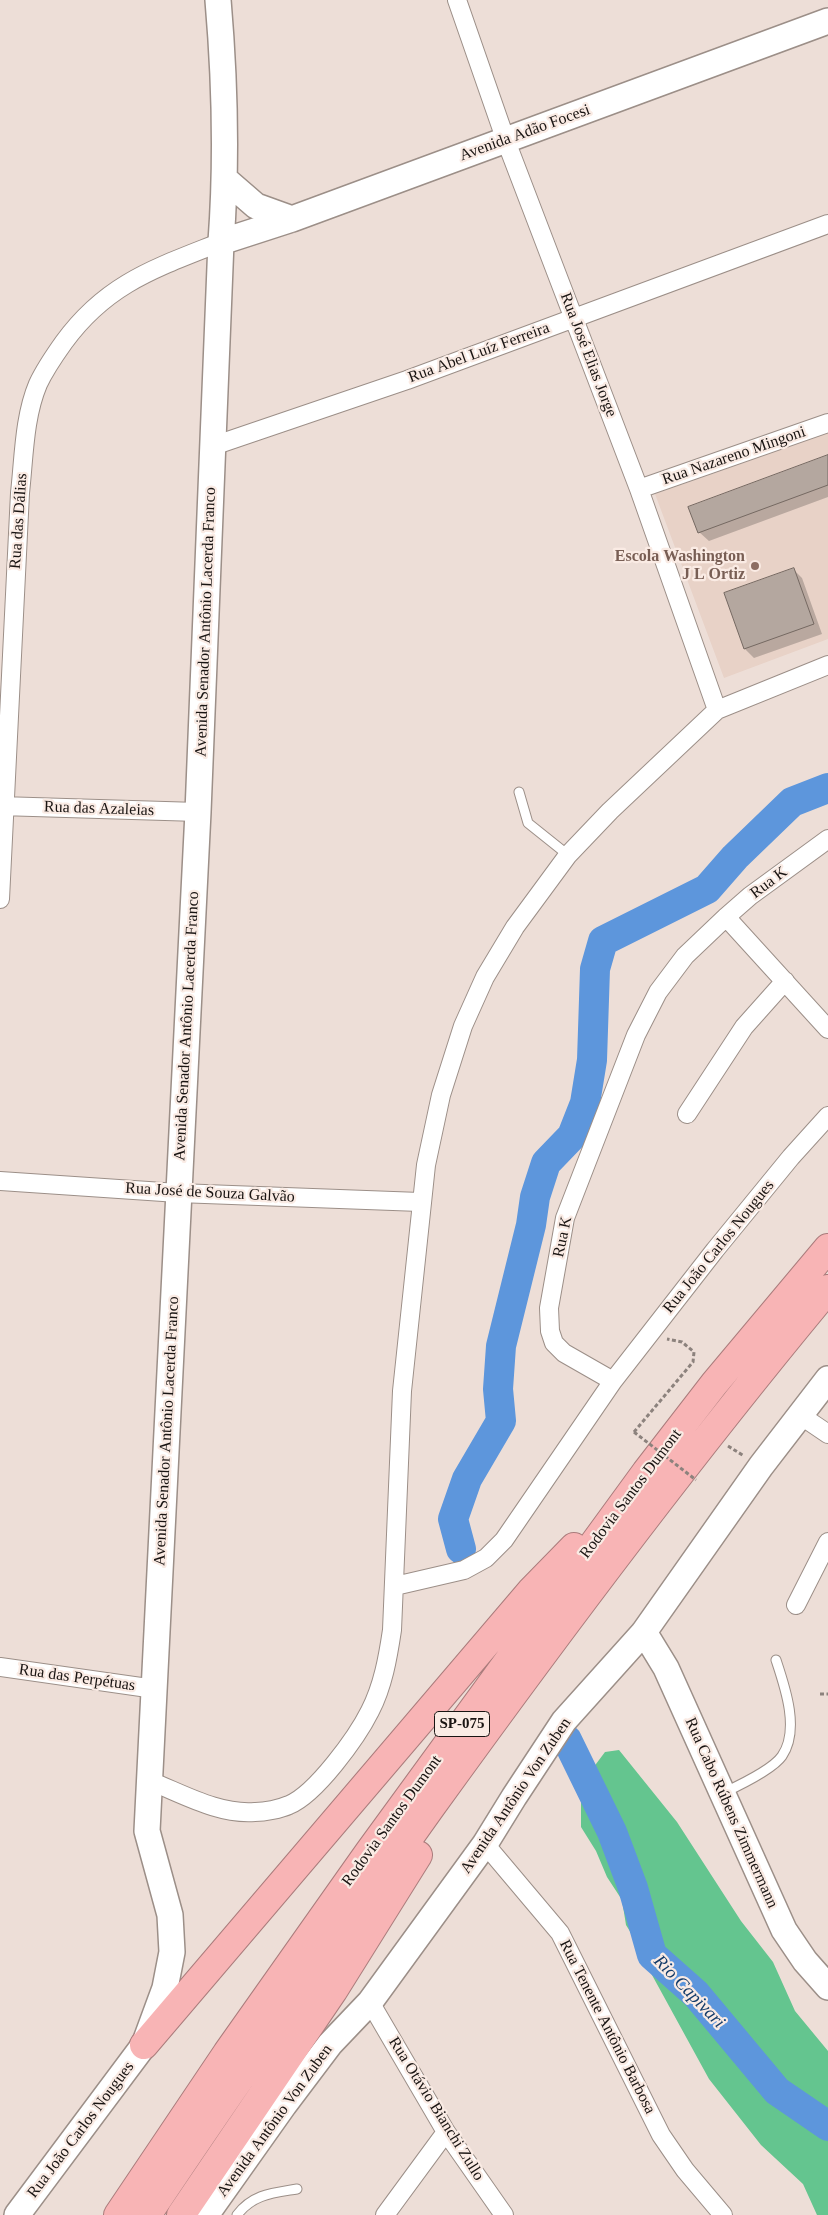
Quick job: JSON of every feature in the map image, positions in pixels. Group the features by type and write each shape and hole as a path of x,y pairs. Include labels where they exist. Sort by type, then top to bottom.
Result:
{"highway":[{"name":"Rodovia Santos Dumont","path":"118,2215 227,2053 369,1852 646,1472 714,1384 828,1248"},
{"name":"Rodovia Santos Dumont","path":"147,2215 309,1977 504,1706 669,1486 828,1289"},
{"path":"144,2045 531,1591 646,1472"},
{"path":"181,2215 333,1991 419,1853 446,1814 504,1706"}],"street":[{"name":"Avenida Senador Antônio Lacerda Franco","path":"144,2045 165,1988 172,1952 170,1914 147,1831 198,812 221,242 226,180 223,60 218,0"},
{"name":"Rua José Elias Jorge","path":"457,0 506,141 639,489 716,710"},
{"name":"Avenida Adão Focesi","path":"221,242 292,219 828,21"},
{"path":"226,180 256,206 292,219"},
{"name":"Rua Abel Luíz Ferreira","path":"212,446 406,380 828,224"},
{"name":"Rua das Dálias","path":"0,898 2,806 20,493 27,428 38,386 50,361 90,310 113,292 154,269 221,242"},
{"name":"Rua Nazareno Mingoni","path":"639,489 828,423"},
{"path":"150,1781 218,1809 255,1812 289,1805 310,1790 334,1764 370,1711 386,1666 392,1630 402,1391 420,1202 441,1095 464,1026 485,977 515,927 568,855 610,811 716,710 828,665"},
{"name":"Rua das Azaleias","path":"2,806 198,812"},
{"name":"Rua K","path":"613,1381 564,1353 554,1343 550,1331 549,1308 565,1218 636,1035 658,992 685,956 726,917 828,839"},
{"path":"726,917 828,1029"},
{"path":"687,1114 744,1027 785,981"},
{"name":"Rua João Carlos Nougues","path":"613,1381 762,1193 828,1116"},
{"name":"Rua José de Souza Galvão","path":"0,1182 178,1193 420,1202"},
{"name":"Avenida Antônio Von Zuben","path":"206,2215 330,2044 370,2002 485,1844 514,1796 564,1721 644,1632 761,1466 828,1379"},
{"path":"395,1586 464,1570 486,1558 504,1540 613,1381"},
{"path":"800,1415 828,1434"},
{"path":"796,1605 828,1542"},
{"name":"Rua Cabo Rúbens Zimmermann","path":"644,1632 666,1668 721,1794 784,1930 805,1961 828,1987"},
{"name":"Rua das Perpétuas","path":"0,1667 155,1689"},
{"name":"Rua Tenente Antônio Barbosa","path":"485,1844 560,1933 661,2135 685,2170 724,2215"},
{"name":"Rua Otávio Bianchi Zullo","path":"370,2002 446,2132 504,2215"},
{"name":"Rua João Carlos Nougues","path":"17,2215 144,2045"},
{"path":"386,2215 446,2132"}],"lane":[{"path":"519,792 528,822 568,855"},
{"path":"721,1794 764,1770 781,1758 786,1748 790,1736 789,1699 776,1660"},
{"path":"238,2215 250,2201 264,2194 297,2189"}],"path":[{"path":"649,1334 682,1342 694,1352 693,1362 634,1432 696,1480 702,1473"},
{"path":"726,1445 761,1466"},
{"path":"820,1694 828,1694"}],"shaded area":[{"name":"Escola Washington J L Ortiz","path":"828,433 828,639 724,678 655,494"}],"green space":[{"path":"619,1750 677,1822 741,1921 773,1962 795,2011 828,2051 828,2215 817,2215 803,2184 761,2145 709,2079 652,1975 641,1949 626,1925 622,1900 607,1877 596,1851 581,1827 581,1797 590,1772 605,1752"}],"building":[{"path":"828,455 828,485 698,533 688,507"},
{"path":"794,568 814,624 744,649 724,593"}],"waterway":[{"path":"461,1549 453,1519 467,1479 501,1421 498,1389 501,1346 531,1225 535,1197 546,1163 572,1136 585,1103 592,1060 595,969 603,941 707,889 735,857 792,802 828,788"},
{"name":"Rio Capivari","path":"567,1740 612,1832 633,1888 652,1955 696,1994 777,2091 828,2126"}],"place":[{"name":"Escola Washington J L Ortiz","path":"755,566"}]}
